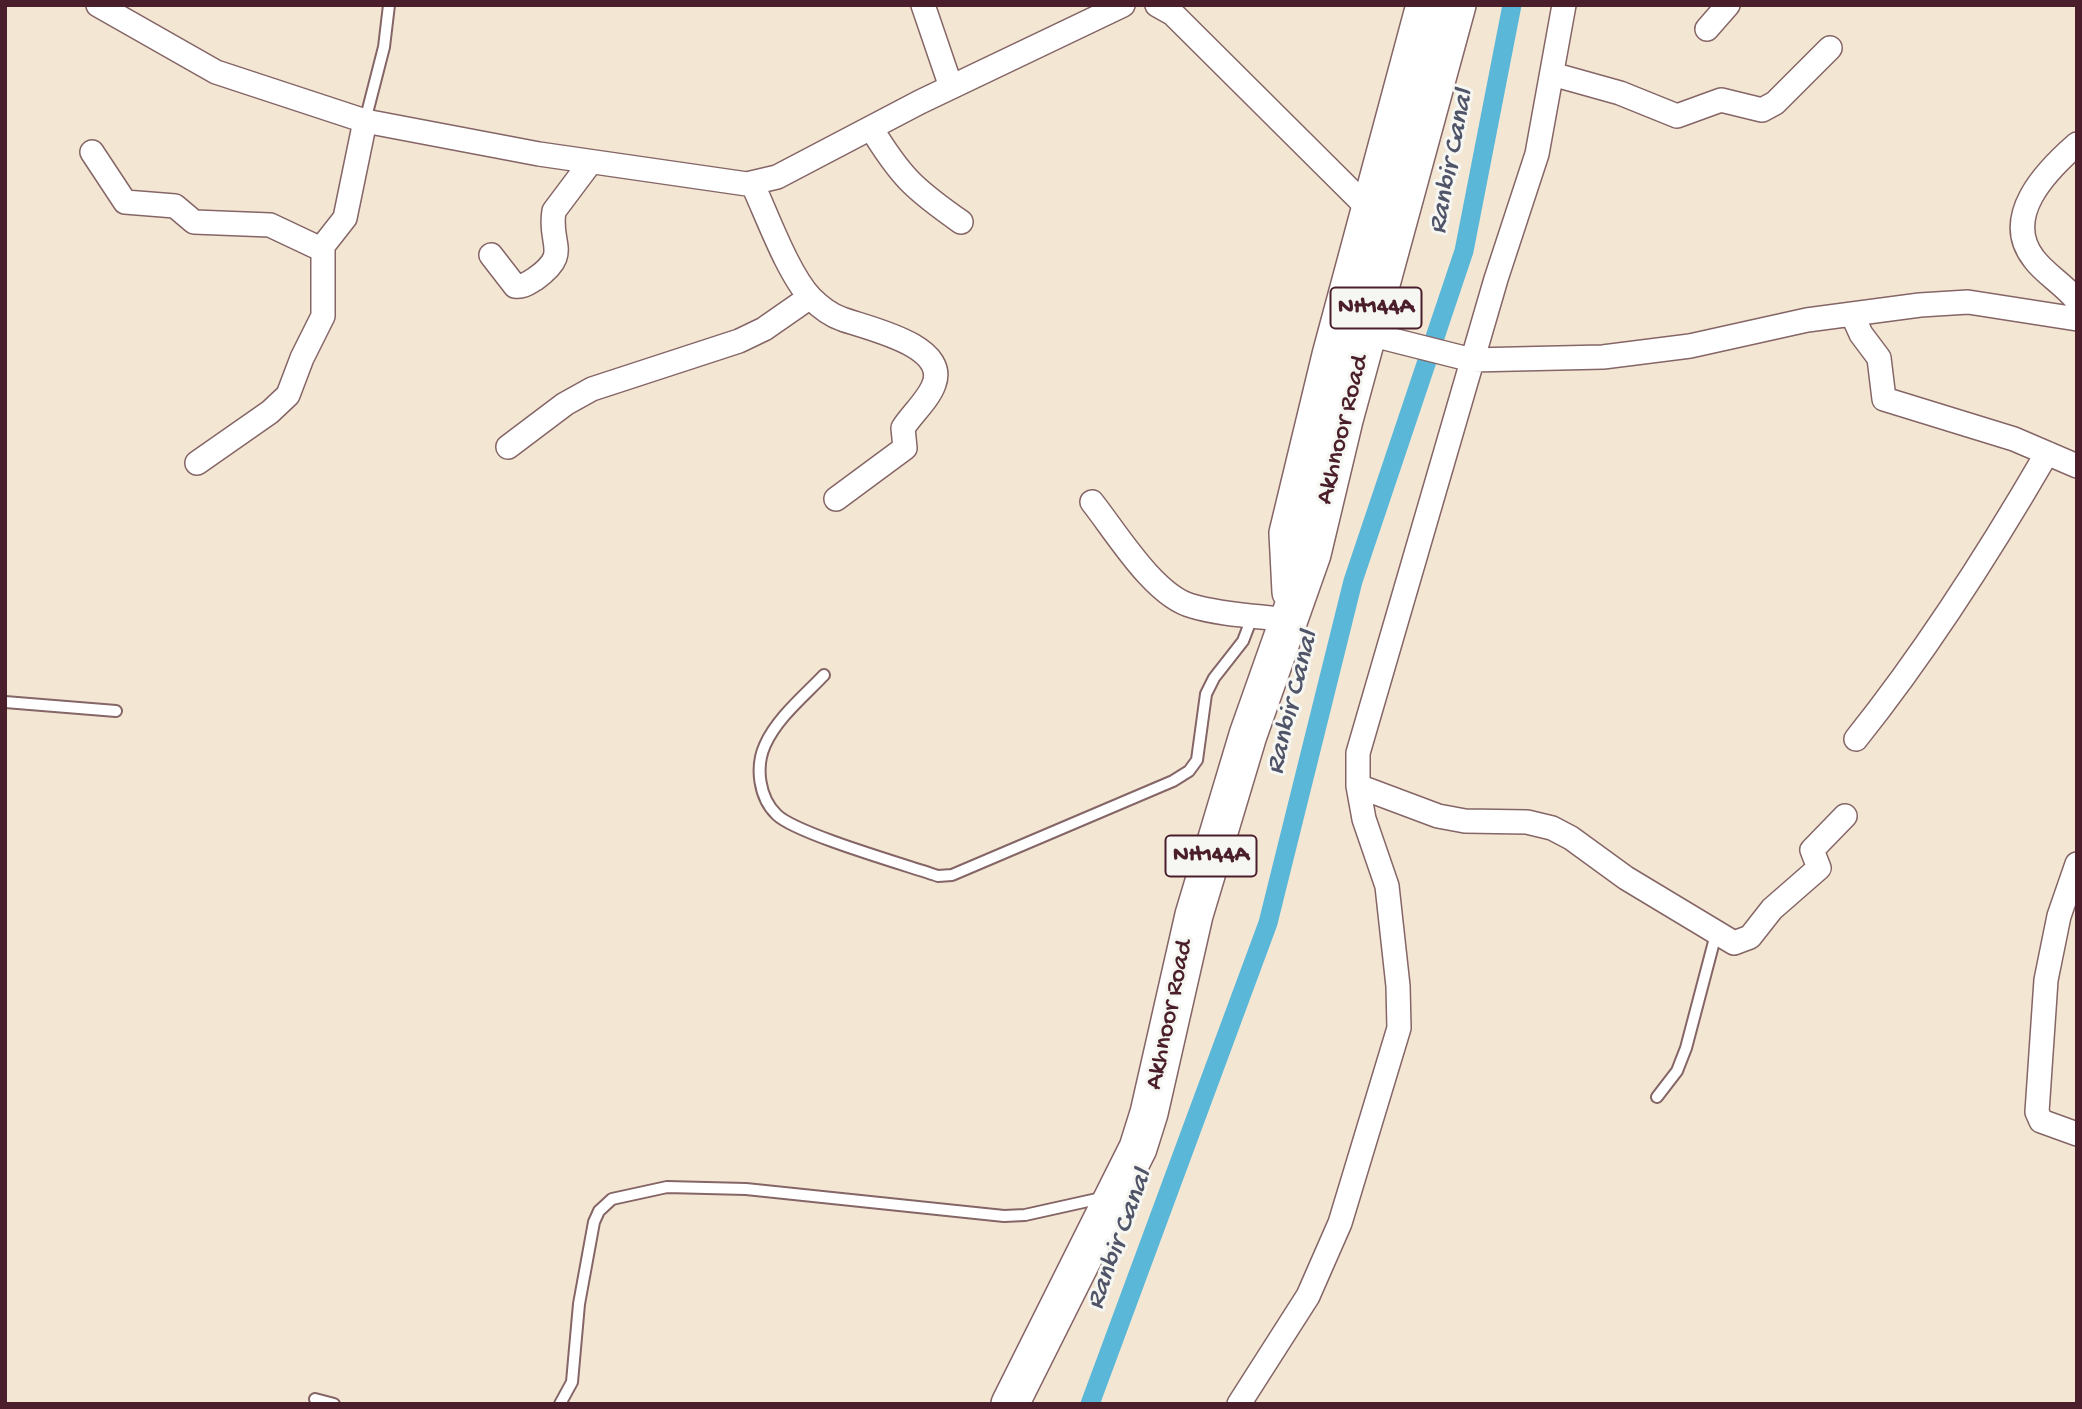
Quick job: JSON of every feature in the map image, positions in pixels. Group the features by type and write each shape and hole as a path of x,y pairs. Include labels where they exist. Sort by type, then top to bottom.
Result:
{"highway":[{"name":"Akhnoor Road","path":"1291,615 1288,533 1425,5"},
{"name":"Akhnoor Road","path":"1010,1404 1138,1148 1149,1113 1194,915 1228,796 1312,554 1457,5"}],"street":[{"path":"98,5 216,72 365,121 590,163 728,184 752,183 777,177 1094,11 1123,5"},
{"path":"923,5 951,87"},
{"path":"1157,5 1173,14 1370,210"},
{"path":"1239,1404 1308,1296 1340,1223 1399,1028 1398,986 1387,886 1364,819 1358,786 1358,753 1472,360 1537,154 1564,5"},
{"path":"1707,29 1728,5"},
{"path":"1552,74 1620,93 1677,116 1721,100 1762,110 1775,103 1830,48"},
{"path":"197,463 276,408 288,395 302,358 323,316 323,250 327,239 345,218 365,121"},
{"path":"871,128 898,172 915,190 961,222"},
{"path":"2077,144 2044,176 2030,198 2022,221 2022,237 2032,257 2077,301"},
{"path":"92,152 125,202 175,206 194,222 270,225 323,250"},
{"path":"491,255 515,286 527,284 548,269 558,254 554,211 590,163"},
{"path":"752,183 810,297 840,318 905,341 922,352 933,364 936,376 934,386 903,428 905,448 836,499"},
{"path":"508,447 542,419 592,388 739,341 764,329 810,297"},
{"path":"1369,334 1439,354 1472,360 1603,357 1690,346 1807,320 1968,302 2077,320"},
{"path":"1852,314 1861,334 1879,358 1884,399 2014,439 2077,466"},
{"path":"1856,739 1910,671 2004,528 2047,453"},
{"path":"1092,502 1162,588 1177,599 1192,607 1253,615 1291,615"},
{"path":"1358,786 1438,816 1465,821 1527,822 1552,828 1734,943 1749,937 1772,909 1819,868 1812,850 1845,816"},
{"path":"2077,864 2059,916 2046,980 2037,1112 2041,1121 2077,1134"}],"lane":[{"path":"365,121 384,47 389,5"},
{"path":"824,675 789,712 765,744 759,775 769,806 790,824 938,876 952,875 1173,781 1189,771 1197,760 1202,741 1206,694 1214,678 1243,641 1253,615"},
{"path":"5,702 116,711"},
{"path":"1657,1097 1677,1071 1686,1048 1716,934"},
{"path":"559,1404 572,1382 579,1304 594,1222 599,1211 612,1199 667,1186 746,1189 1004,1216 1025,1215 1115,1194"},
{"path":"315,1399 334,1404"}],"waterway":[{"name":"Ranbir Canal","path":"1090,1404 1268,923 1353,581 1464,251 1512,5"}]}
